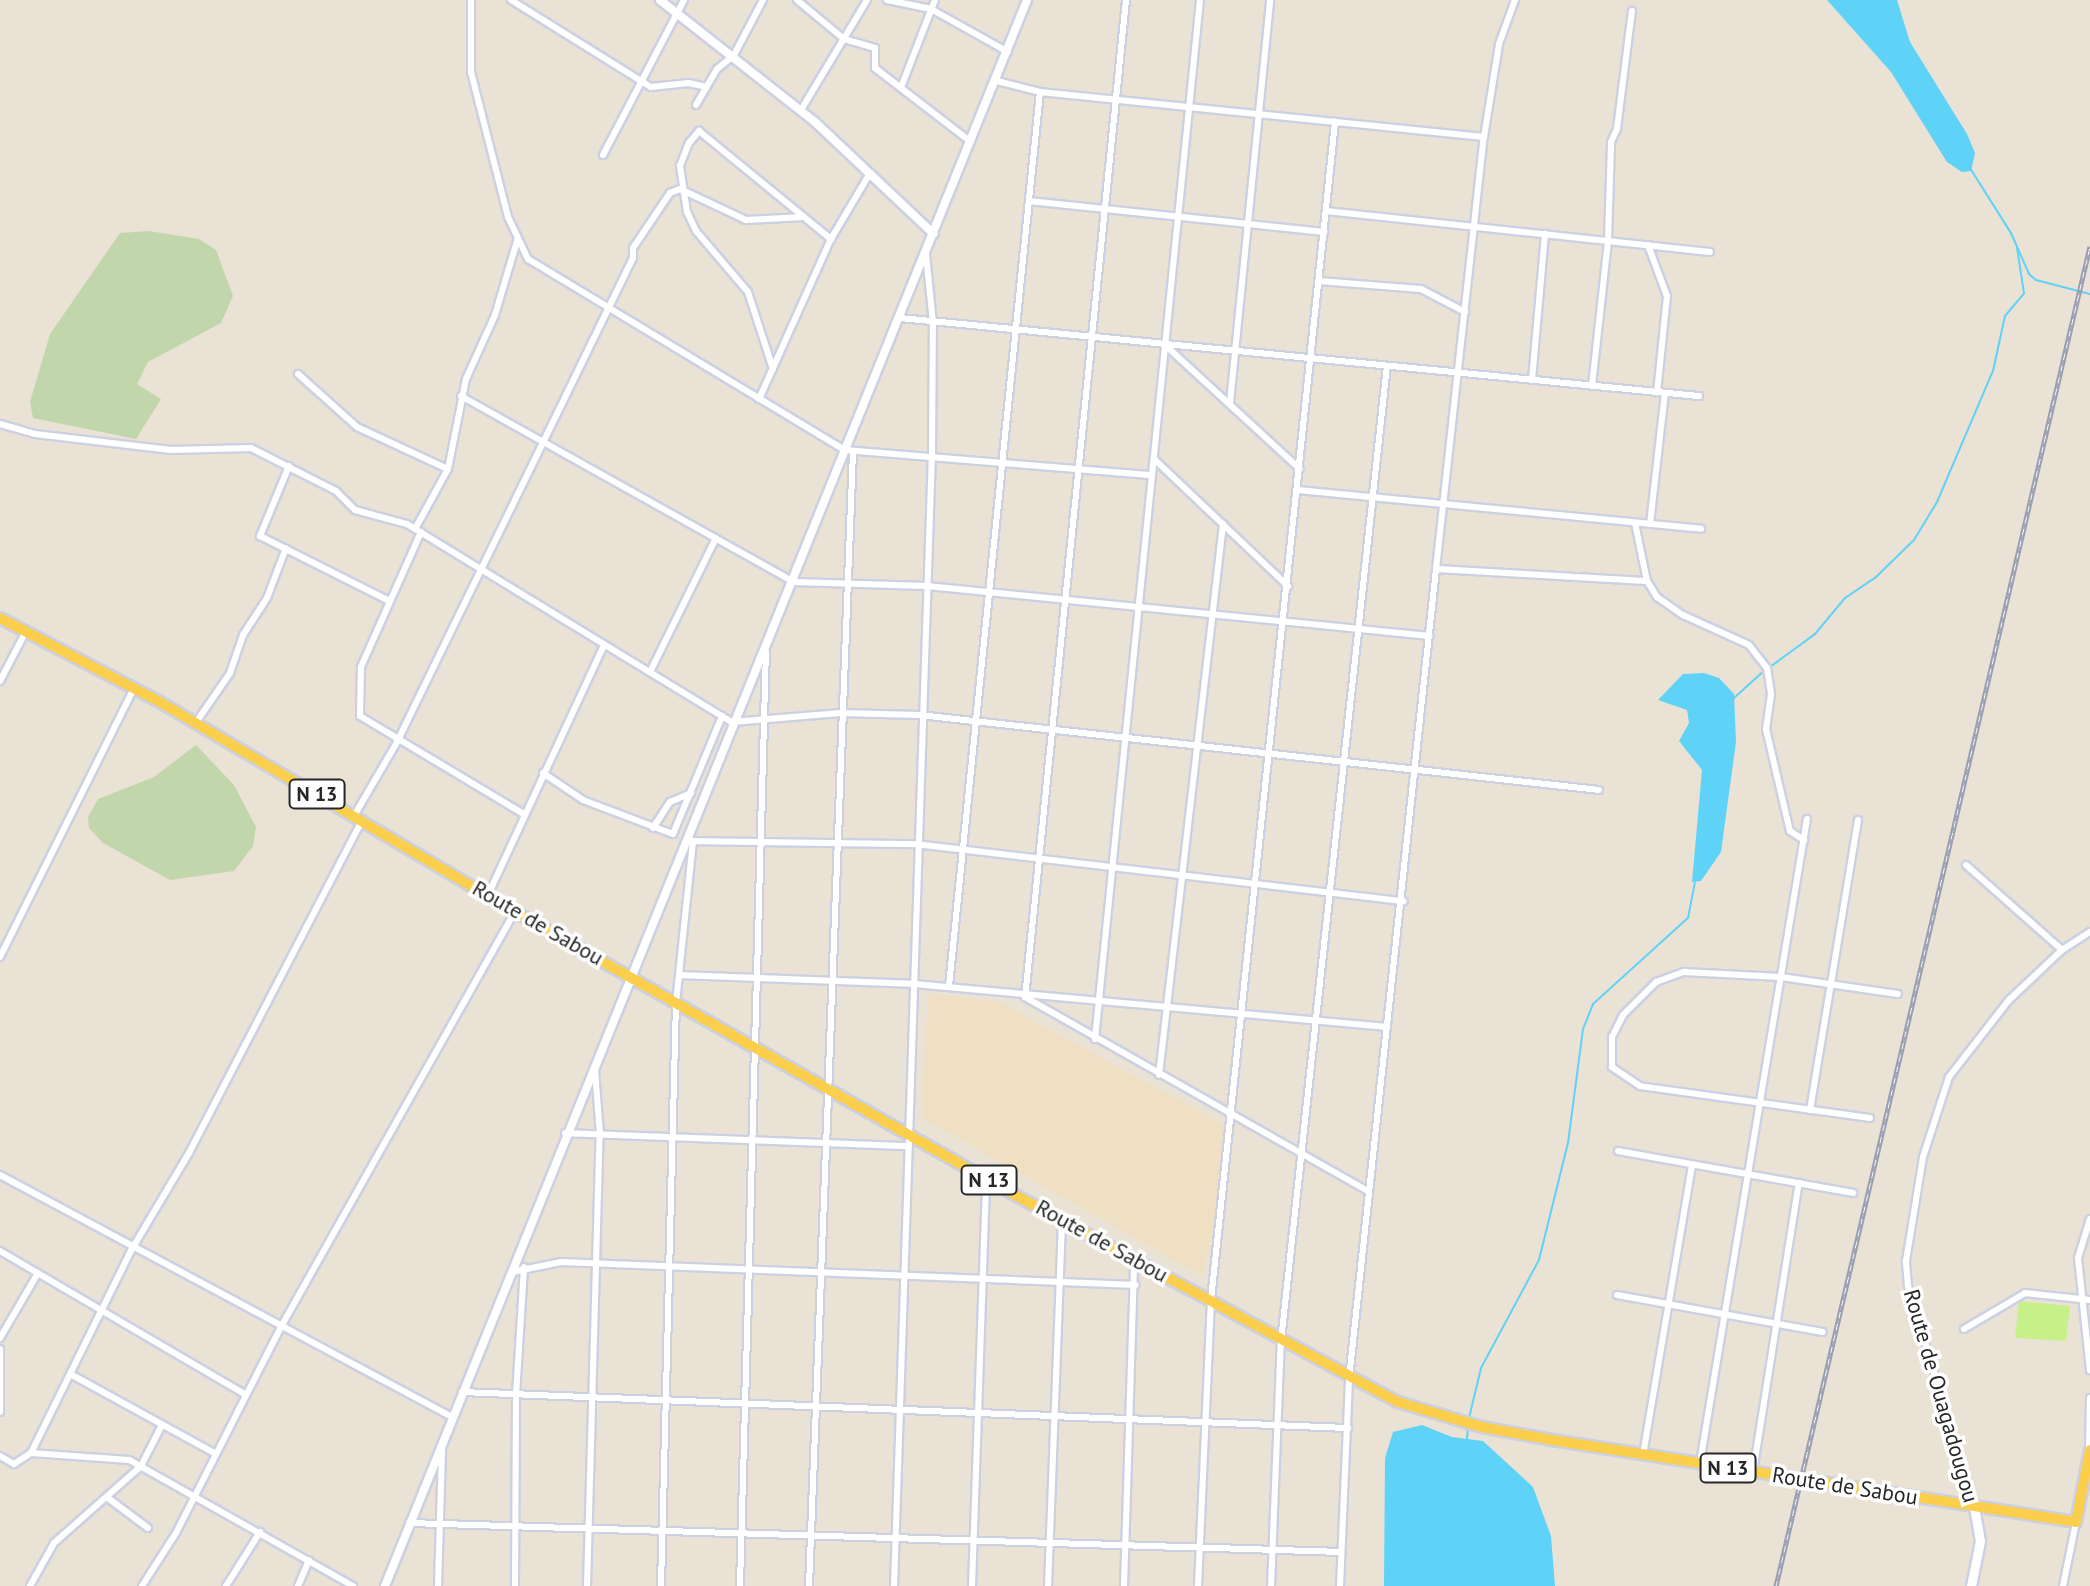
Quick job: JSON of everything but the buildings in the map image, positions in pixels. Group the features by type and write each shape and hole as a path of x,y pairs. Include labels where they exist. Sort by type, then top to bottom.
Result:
{"main road":[{"name":"Route de Sabou","path":"0,618 134,688 515,912 827,1088 908,1140 1063,1218 1349,1379 1482,1427 2076,1522"},
{"path":"2076,1522 2089,1450"},
{"name":"Route de Ouagadougou","path":"1971,1586 1980,1541 1974,1507"}],"street":[{"path":"471,0 471,72 508,217 528,259 849,451 932,454 1152,475"},
{"path":"511,0 642,82 707,87"},
{"path":"660,0 801,110 934,234"},
{"path":"603,155 684,0"},
{"path":"696,105 734,55 763,0"},
{"path":"797,0 844,39 875,48 875,68 902,85 971,142"},
{"path":"801,110 867,0"},
{"path":"887,0 931,9 1008,52"},
{"path":"902,85 935,0"},
{"path":"385,1586 595,1058 689,841 732,722 849,451 1027,0"},
{"path":"1025,997 1126,0"},
{"path":"1095,1039 1200,0"},
{"path":"1230,403 1270,0"},
{"path":"1340,1586 1349,1379 1368,1191 1404,901 1436,569 1484,137 1499,44 1515,0"},
{"path":"1592,386 1608,240 1611,142 1617,129 1632,11"},
{"path":"997,81 1040,92 1484,137"},
{"path":"949,986 1040,92"},
{"path":"1198,1586 1211,1300 1234,1117 1335,122"},
{"path":"773,369 748,292 696,231 680,189 680,166 699,131 831,239"},
{"path":"759,399 831,239 870,172"},
{"path":"0,1456 14,1464 31,1453 104,1312 132,1249 189,1153 397,742 477,570 608,308 640,237 670,193 680,189 746,220 804,217"},
{"path":"1029,201 1324,232"},
{"path":"1326,211 1710,252"},
{"path":"1532,380 1545,234"},
{"path":"518,238 511,273 461,396 448,469 387,600 361,667 360,716 397,742 524,814"},
{"path":"1648,245 1667,296 1650,524"},
{"path":"894,1586 914,984 919,715 932,454 933,323 926,254"},
{"path":"1319,281 1421,289 1465,312"},
{"path":"900,318 1699,396"},
{"path":"1165,345 1300,469"},
{"path":"1271,1586 1281,1341 1387,366"},
{"path":"298,374 357,427 448,469"},
{"path":"461,396 794,582 927,586 1430,636"},
{"path":"0,424 35,434 171,450 251,448 336,491 355,510 418,530 477,570 732,722 763,717 841,713 919,715 1344,765 1599,790"},
{"path":"809,1586 849,451"},
{"path":"1154,459 1288,586"},
{"path":"289,466 260,536 387,600"},
{"path":"1298,490 1701,529"},
{"path":"1635,523 1647,581 1657,597 1683,615 1749,645 1765,664 1769,673 1766,729 1790,831 1804,840"},
{"path":"1159,1075 1223,524"},
{"path":"650,672 716,538"},
{"path":"195,724 230,673 243,635 267,598 286,548"},
{"path":"1436,569 1647,581"},
{"path":"0,681 26,630"},
{"path":"740,1586 758,1049 766,644"},
{"path":"488,895 604,645"},
{"path":"0,957 134,688"},
{"path":"543,773 583,800 673,834 722,716"},
{"path":"653,828 670,802 691,793"},
{"path":"1700,1464 1807,819"},
{"path":"1810,1110 1858,820"},
{"path":"689,841 916,844 1404,901"},
{"path":"661,1586 676,1137 676,1003 682,975 689,841"},
{"path":"1966,865 2062,950"},
{"path":"142,1586 195,1495 282,1325 515,912"},
{"name":"Route de Ouagadougou","path":"1974,1507 1911,1299 1906,1261 1923,1157 1949,1077 2009,1000 2062,950 2090,932"},
{"path":"1870,1118 1634,1083 1612,1067 1612,1037 1623,1015 1667,976 1697,971 1781,977 1898,994"},
{"path":"682,975 759,975 949,986 1025,997 1387,1027"},
{"path":"1025,997 1368,1191"},
{"path":"587,1586 600,1134 595,1058"},
{"path":"565,1133 825,1142 908,1140"},
{"path":"1618,1151 1853,1193"},
{"path":"1643,1455 1692,1164"},
{"path":"0,1175 132,1249 282,1325 452,1417"},
{"path":"972,1586 986,1178"},
{"path":"1753,1472 1799,1183"},
{"path":"1048,1586 1063,1218"},
{"path":"2090,1219 2078,1258 2086,1300 2090,1370"},
{"path":"0,1251 246,1395"},
{"path":"1124,1586 1136,1285 1134,1260"},
{"path":"508,1273 524,1267 596,1263 1136,1285"},
{"path":"515,1586 516,1395 524,1267"},
{"path":"1,1336 38,1273"},
{"path":"1964,1329 2025,1293 2086,1300"},
{"path":"1617,1295 1823,1332"},
{"path":"0,1349 0,1410"},
{"path":"72,1375 216,1454"},
{"path":"462,1392 1348,1428"},
{"path":"2089,1450 2090,1398"},
{"path":"30,1586 54,1543 141,1466 162,1425"},
{"path":"438,1586 442,1441"},
{"path":"31,1453 129,1460 353,1586"},
{"path":"108,1498 148,1528"},
{"path":"2063,1586 2076,1522"},
{"path":"409,1523 1340,1552"},
{"path":"226,1586 260,1532"},
{"path":"298,1586 309,1560"}],"shaded area":[{"path":"928,993 999,1002 1224,1125 1219,1203 1202,1276 922,1118"}],"green space":[{"path":"149,231 199,239 216,250 233,296 221,323 148,362 137,384 161,399 136,439 33,418 30,402 50,334 120,233"},
{"path":"196,745 234,785 256,827 253,846 234,871 170,880 103,843 89,828 88,817 98,799 154,777"},
{"path":"2019,1301 2070,1306 2066,1341 2015,1338"}],"water":[{"path":"1827,0 1897,0 1910,42 1967,134 1975,153 1971,171 1962,172 1947,162 1891,72"},
{"path":"1704,673 1719,678 1734,694 1736,742 1721,852 1701,881 1692,882 1702,770 1679,741 1689,723 1687,710 1658,700 1683,674"},
{"path":"1422,1425 1452,1437 1483,1441 1533,1487 1551,1536 1555,1586 1384,1586 1385,1458 1393,1432"}],"waterway":[{"path":"1970,168 2011,233 2029,274 2036,280 2090,294"},
{"path":"1770,667 1815,634 1845,598 1875,578 1914,540 1937,502 1993,371 2005,316 2024,293 2017,248"},
{"path":"1734,698 1765,670"},
{"path":"1469,1418 1481,1368 1539,1260 1568,1143 1583,1029 1593,1004 1688,918 1695,883"},
{"path":"1467,1439 1468,1428"}],"railway":[{"path":"1776,1586 2090,246"}]}
